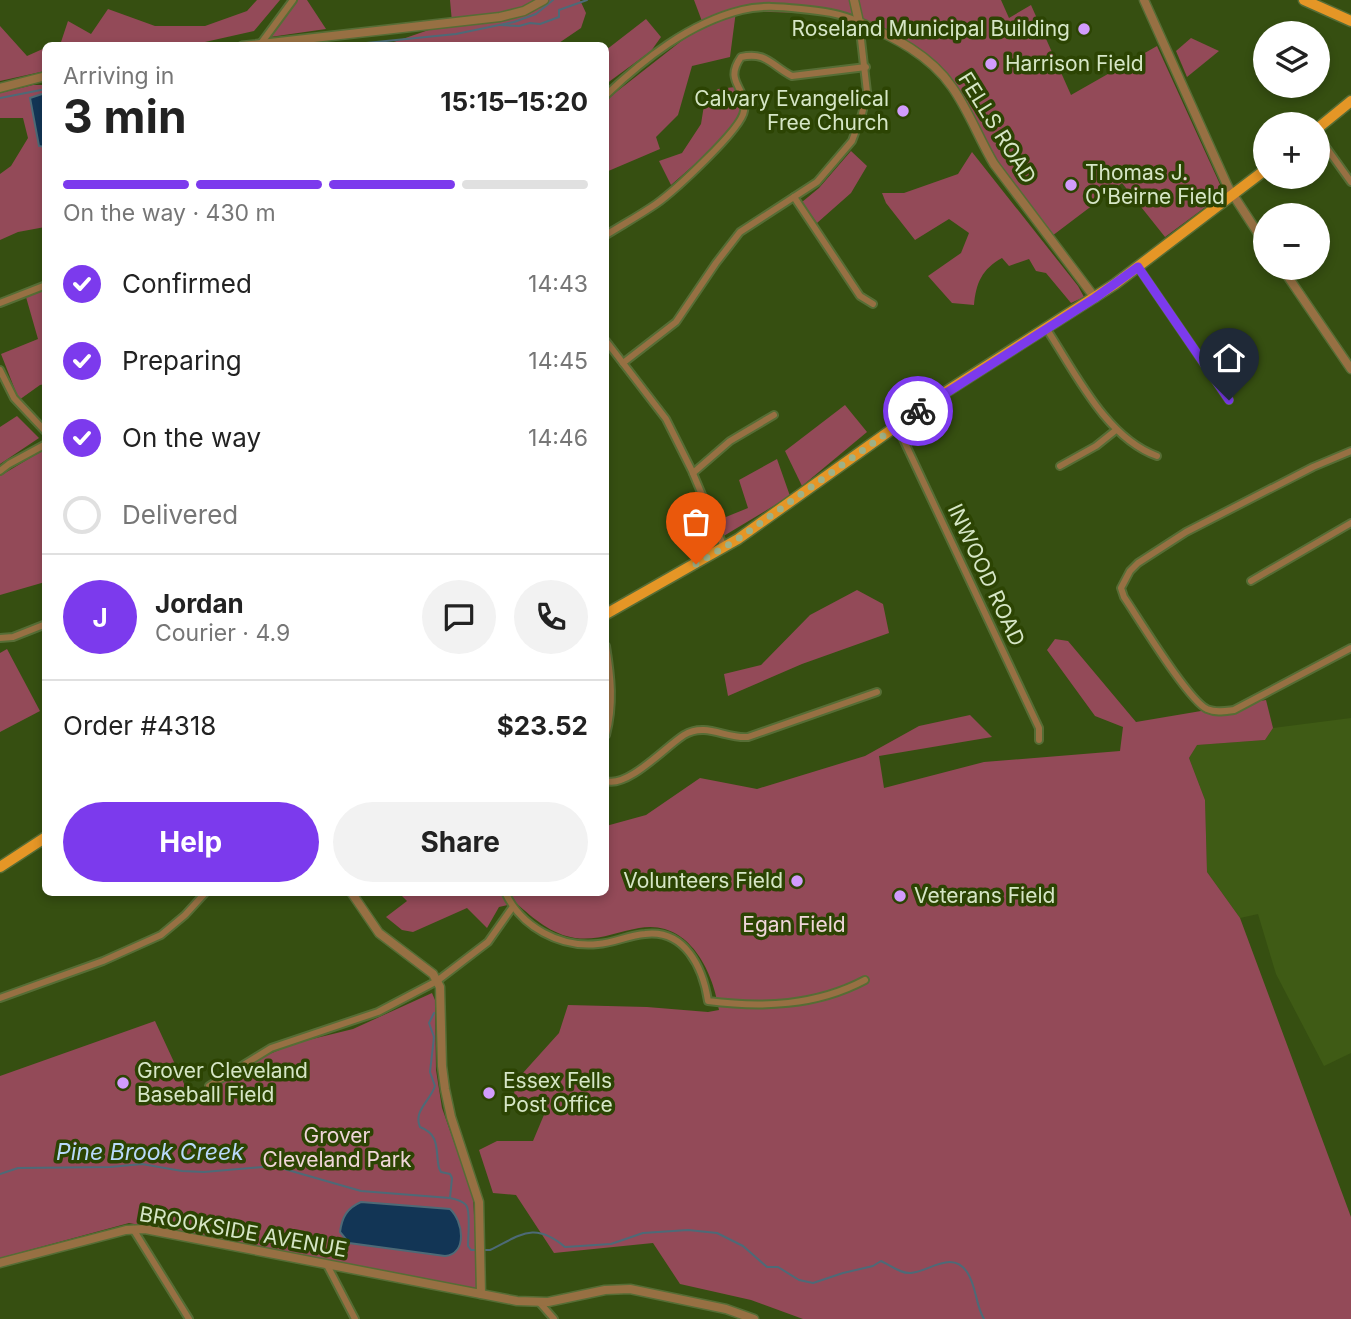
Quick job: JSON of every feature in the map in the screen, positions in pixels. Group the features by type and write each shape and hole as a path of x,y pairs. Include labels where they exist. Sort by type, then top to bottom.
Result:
{"main road":[{"path":"1304,0 1351,21"},
{"path":"1330,118 1351,101"},
{"path":"609,612 724,548 933,400 1095,298 1253,180"},
{"path":"0,867 42,840"}],"street":[{"path":"262,42 293,0"},
{"path":"278,42 500,17 524,11 544,0"},
{"path":"623,363 676,322 740,232 817,182 852,141 867,92 866,67 854,0"},
{"path":"1144,0 1233,196 1253,226"},
{"path":"609,93 671,41 697,27 741,10 798,8 832,13 859,22"},
{"name":"FELLS ROAD","path":"859,22 898,40 941,72 962,103 994,164 1095,298"},
{"path":"609,233 657,203 734,131 744,112 744,97 733,79 734,68 741,57 753,54 765,57 781,71 792,76 866,67"},
{"path":"0,88 42,77"},
{"path":"1330,153 1351,182"},
{"path":"794,197 860,296 873,304"},
{"path":"1138,267 1229,400"},
{"path":"1290,280 1351,369"},
{"path":"0,303 42,287"},
{"path":"1046,328 1116,430 1131,444 1157,456"},
{"path":"609,345 666,419 693,473 724,548"},
{"path":"0,370 14,398 42,428"},
{"path":"693,473 730,441 774,415"},
{"name":"INWOOD ROAD","path":"897,426 1039,728 1039,740"},
{"path":"1060,466 1096,446 1116,430"},
{"path":"0,471 42,446"},
{"path":"1351,451 1313,467 1186,531 1138,563 1130,571 1121,588 1124,597 1189,692 1208,709 1223,712 1234,710 1351,649"},
{"path":"1251,581 1351,523"},
{"path":"0,638 13,637 42,626"},
{"path":"609,663 612,680 609,721"},
{"path":"609,782 626,779 686,734 700,730 717,731 738,738 748,737 877,692"},
{"path":"0,998 103,961 161,935 202,896"},
{"path":"354,896 379,933 423,966 438,981 442,993 442,1066 445,1089 451,1117 478,1195 481,1294"},
{"path":"507,896 512,908 534,928 569,943 600,944 649,933 670,937 689,951 698,965 703,975 708,1001 751,1006 810,1000 833,995 865,980"},
{"path":"208,1086 271,1048 378,1012 438,981 488,942 512,908"},
{"path":"133,1229 189,1319"},
{"name":"BROOKSIDE AVENUE","path":"0,1263 133,1229 145,1229 517,1301 540,1303 605,1290 630,1289 726,1309 754,1319"},
{"path":"327,1265 355,1319"},
{"path":"540,1303 554,1319"}],"shaded area":[{"path":"1351,718 1351,1053 1324,1066 1276,974 1258,914 1240,918 1207,872 1205,800 1189,758 1196,745 1265,740 1273,728"}],"green space":[{"path":"257,0 280,0 254,31 205,42 61,42 68,21 91,34 108,9 155,26 205,26 247,11"},
{"path":"298,0 307,0 326,29 270,37"},
{"path":"450,0 580,0 586,13 581,28 560,42 394,42 452,22"},
{"path":"694,0 1001,0 1009,18 1031,5 1071,95 1157,46 1223,191 1219,197 1165,237 1122,183 1052,236 995,162 962,93 939,64 936,66 837,14 736,11 730,57 692,66 678,115 656,137 660,149 609,171 609,98 703,24"},
{"path":"646,19 661,37 651,51 609,82 609,48"},
{"path":"0,26 27,56 42,49 42,72 0,81"},
{"path":"1191,38 1219,51 1187,77 1176,51"},
{"path":"42,85 39,145 42,146 42,228 18,232 0,240 0,174 11,166 28,138 23,118 0,118 0,93"},
{"path":"735,87 741,112 720,142 671,185 659,161 682,153 701,124 705,99 718,89"},
{"path":"851,151 867,166 851,193 817,223 802,202 819,188"},
{"path":"972,152 1084,297 1071,303 1046,273 1036,271 1029,259 1009,266 1002,258 989,267 978,283 974,305 952,303 928,276 961,253 969,233 949,219 915,240 886,203 882,193 904,193 958,174"},
{"path":"42,291 42,385 19,400 1,354 38,339 26,297"},
{"path":"845,405 867,432 802,486 785,451"},
{"path":"17,416 39,438 0,464 0,427"},
{"path":"42,451 42,583 0,595 0,476"},
{"path":"777,459 790,496 722,537 716,521 748,508 739,480"},
{"path":"857,590 883,604 889,633 802,664 728,696 724,674 761,665 810,615"},
{"name":"Egan Field","path":"1055,639 1068,641 1136,722 1266,700 1273,728 1265,740 1197,745 1189,758 1205,800 1207,872 1240,918 1351,1217 1351,1319 803,1319 751,1300 680,1284 653,1243 554,1253 516,1195 493,1193 479,1150 497,1141 533,1141 546,1110 517,1112 513,1084 559,1033 568,1005 708,1012 719,1010 711,979 695,951 684,939 671,931 656,927 639,928 600,937 575,938 551,929 516,903 499,907 487,928 467,908 413,932 402,930 386,917 407,901 402,896 609,896 609,825 646,815 700,778 757,789 865,756 919,726 970,715 992,737 879,756 884,788 984,762 1120,751 1123,727 1095,716 1047,650"},
{"path":"7,649 40,711 0,732 0,653"},
{"name":"Grover Cleveland Park","path":"432,993 435,1000 436,1070 442,1108 473,1196 478,1289 129,1223 0,1258 0,1076 155,1021 192,1101 255,1060 296,1043 353,1029"}],"water":[{"path":"42,94 42,146 39,146 30,98"},
{"path":"361,1202 450,1209 458,1221 460,1243 452,1254 445,1256 349,1243 340,1232 342,1222 349,1210"}],"waterway":[{"path":"376,42 456,34 514,22 536,14 553,0"},
{"path":"500,25 540,24 559,17 559,10 587,0"},
{"path":"0,98 42,90"},
{"path":"434,1013 429,1023 434,1037 430,1072 435,1086 420,1111 418,1121 420,1127 427,1130 434,1139 441,1172 450,1174 452,1178 450,1198"},
{"name":"Pine Brook Creek","path":"0,1174 18,1168 142,1164 204,1172 274,1166 361,1191 459,1200 468,1208 468,1246 471,1250 478,1250"},
{"name":"Pine Brook Creek","path":"484,1250 490,1250 527,1233 545,1234 565,1247 611,1244 643,1233 688,1230 717,1233 743,1246 767,1267 778,1267 799,1280 813,1283 873,1266 881,1261 907,1273 948,1262 961,1266 967,1272 984,1319"}],"way so far":[{"path":"696,564 738,539 918,411"}],"place":[{"name":"Roseland Municipal Building","path":"1084,29"},
{"name":"Harrison Field","path":"991,64"},
{"name":"Calvary Evangelical Free Church","path":"903,111"},
{"name":"Thomas J. O'Beirne Field","path":"1071,185"},
{"name":"Volunteers Field","path":"797,881"},
{"name":"Veterans Field","path":"900,896"},
{"name":"Grover Cleveland Baseball Field","path":"123,1083"},
{"name":"Essex Fells Post Office","path":"489,1093"}],"route":[{"path":"918,411 1095,298 1138,267 1229,400"}]}
